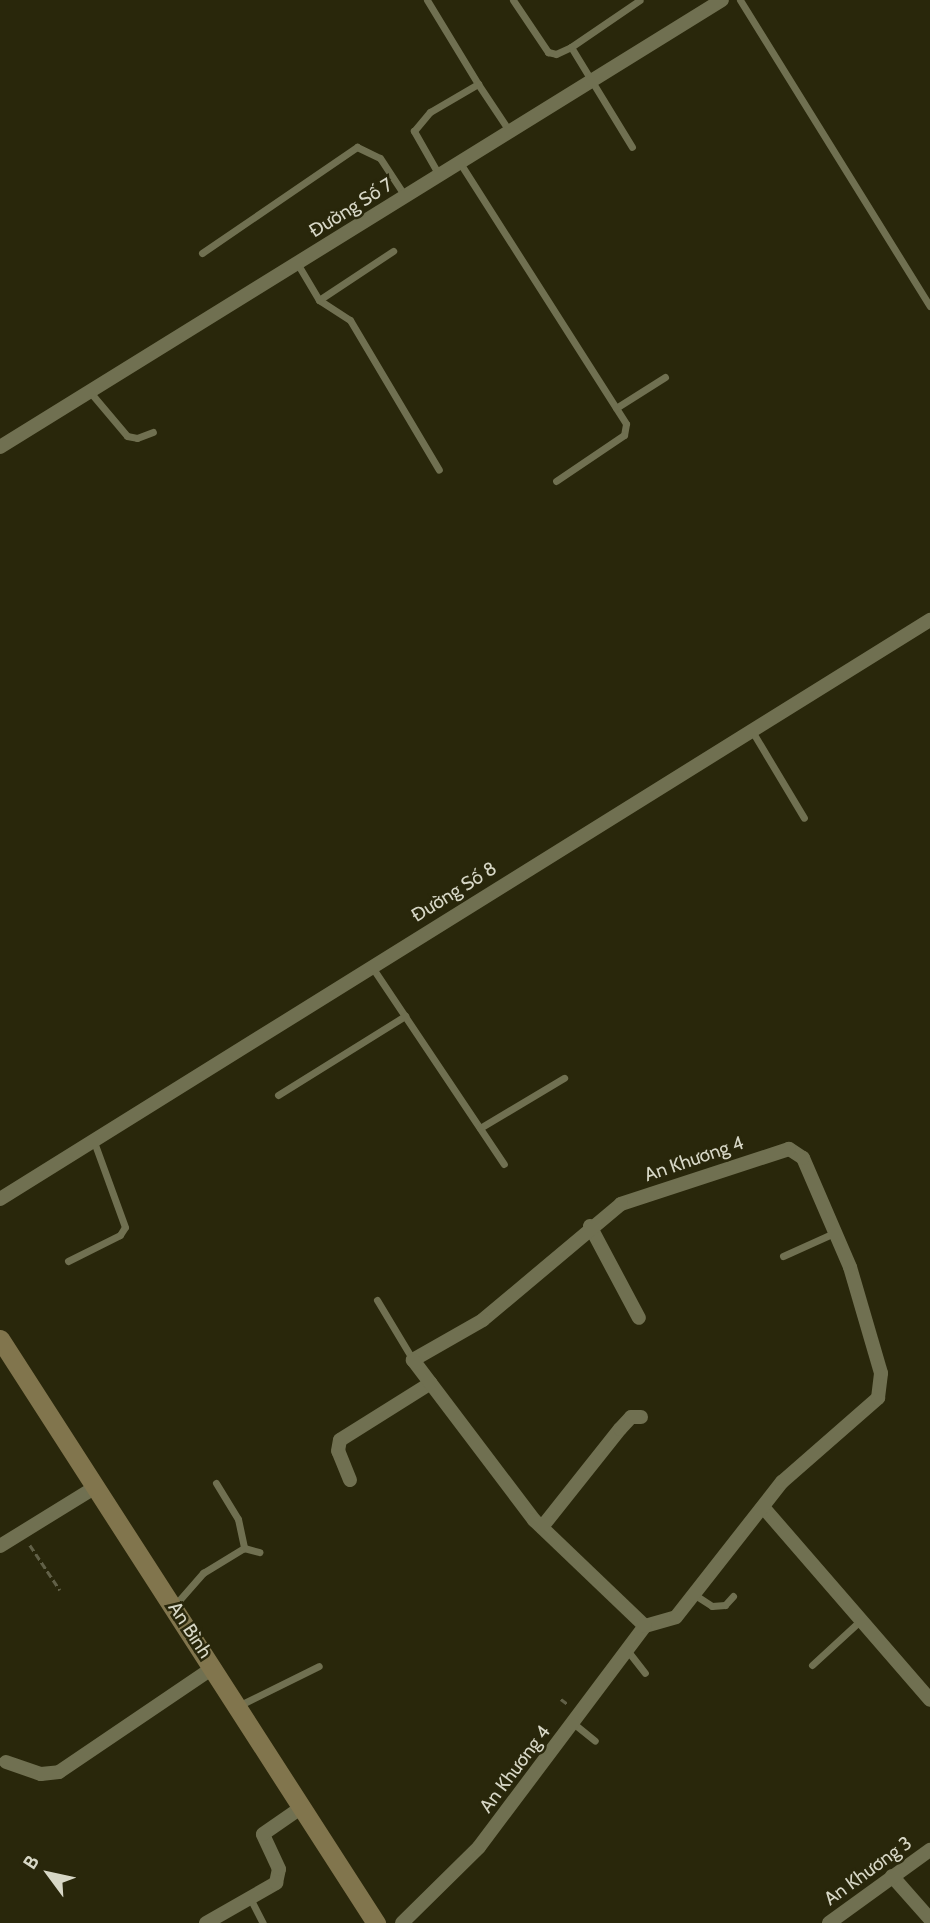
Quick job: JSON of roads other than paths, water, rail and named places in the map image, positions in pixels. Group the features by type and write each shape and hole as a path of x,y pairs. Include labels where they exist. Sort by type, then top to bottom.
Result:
{"main road":[{"name":"An Bình","path":"0,1339 94,1488 214,1667 376,1923"}],"street":[{"name":"Đường Số 7","path":"0,447 722,0"},
{"name":"Đường Số 8","path":"0,1199 92,1139 930,620"},
{"name":"An Khương 4","path":"402,1923 479,1847 645,1626 676,1617 801,1463 870,1407 883,1389 850,1268 803,1158 789,1149 621,1204 590,1226 483,1320 413,1360"},
{"path":"590,1226 639,1318"},
{"path":"413,1360 542,1527 645,1626"},
{"path":"350,1480 338,1451 340,1440 430,1383"},
{"path":"542,1527 620,1429 631,1417 641,1417"},
{"path":"0,1546 94,1488"},
{"path":"763,1507 930,1700"},
{"path":"6,1762 41,1774 59,1772 214,1667"},
{"path":"206,1923 250,1898 281,1876 263,1834 302,1807"},
{"name":"An Khương 3","path":"829,1923 930,1850"},
{"path":"892,1876 930,1919"}],"lane":[{"path":"427,0 510,132"},
{"path":"513,0 548,52 556,54 571,47 640,0"},
{"path":"740,0 930,306"},
{"path":"571,47 632,147"},
{"path":"439,176 418,142 416,123 478,84"},
{"path":"202,253 357,146 380,158 405,197"},
{"path":"460,163 626,424 624,435 556,481"},
{"path":"319,300 393,251"},
{"path":"297,264 319,300 350,320 439,470"},
{"path":"616,408 665,377"},
{"path":"90,392 127,436 137,438 153,432"},
{"path":"751,731 804,818"},
{"path":"371,966 504,1164"},
{"path":"278,1095 405,1016"},
{"path":"480,1128 564,1078"},
{"path":"68,1261 120,1235 125,1227 92,1139"},
{"path":"783,1256 834,1233"},
{"path":"377,1300 413,1360"},
{"path":"216,1483 238,1520 244,1548"},
{"path":"174,1606 203,1573 244,1548 259,1552"},
{"path":"695,1595 712,1606 725,1605 733,1597"},
{"path":"812,1665 862,1620"},
{"path":"627,1650 645,1673"},
{"path":"238,1706 319,1666"},
{"path":"573,1723 595,1741"},
{"path":"250,1898 263,1923"}]}
